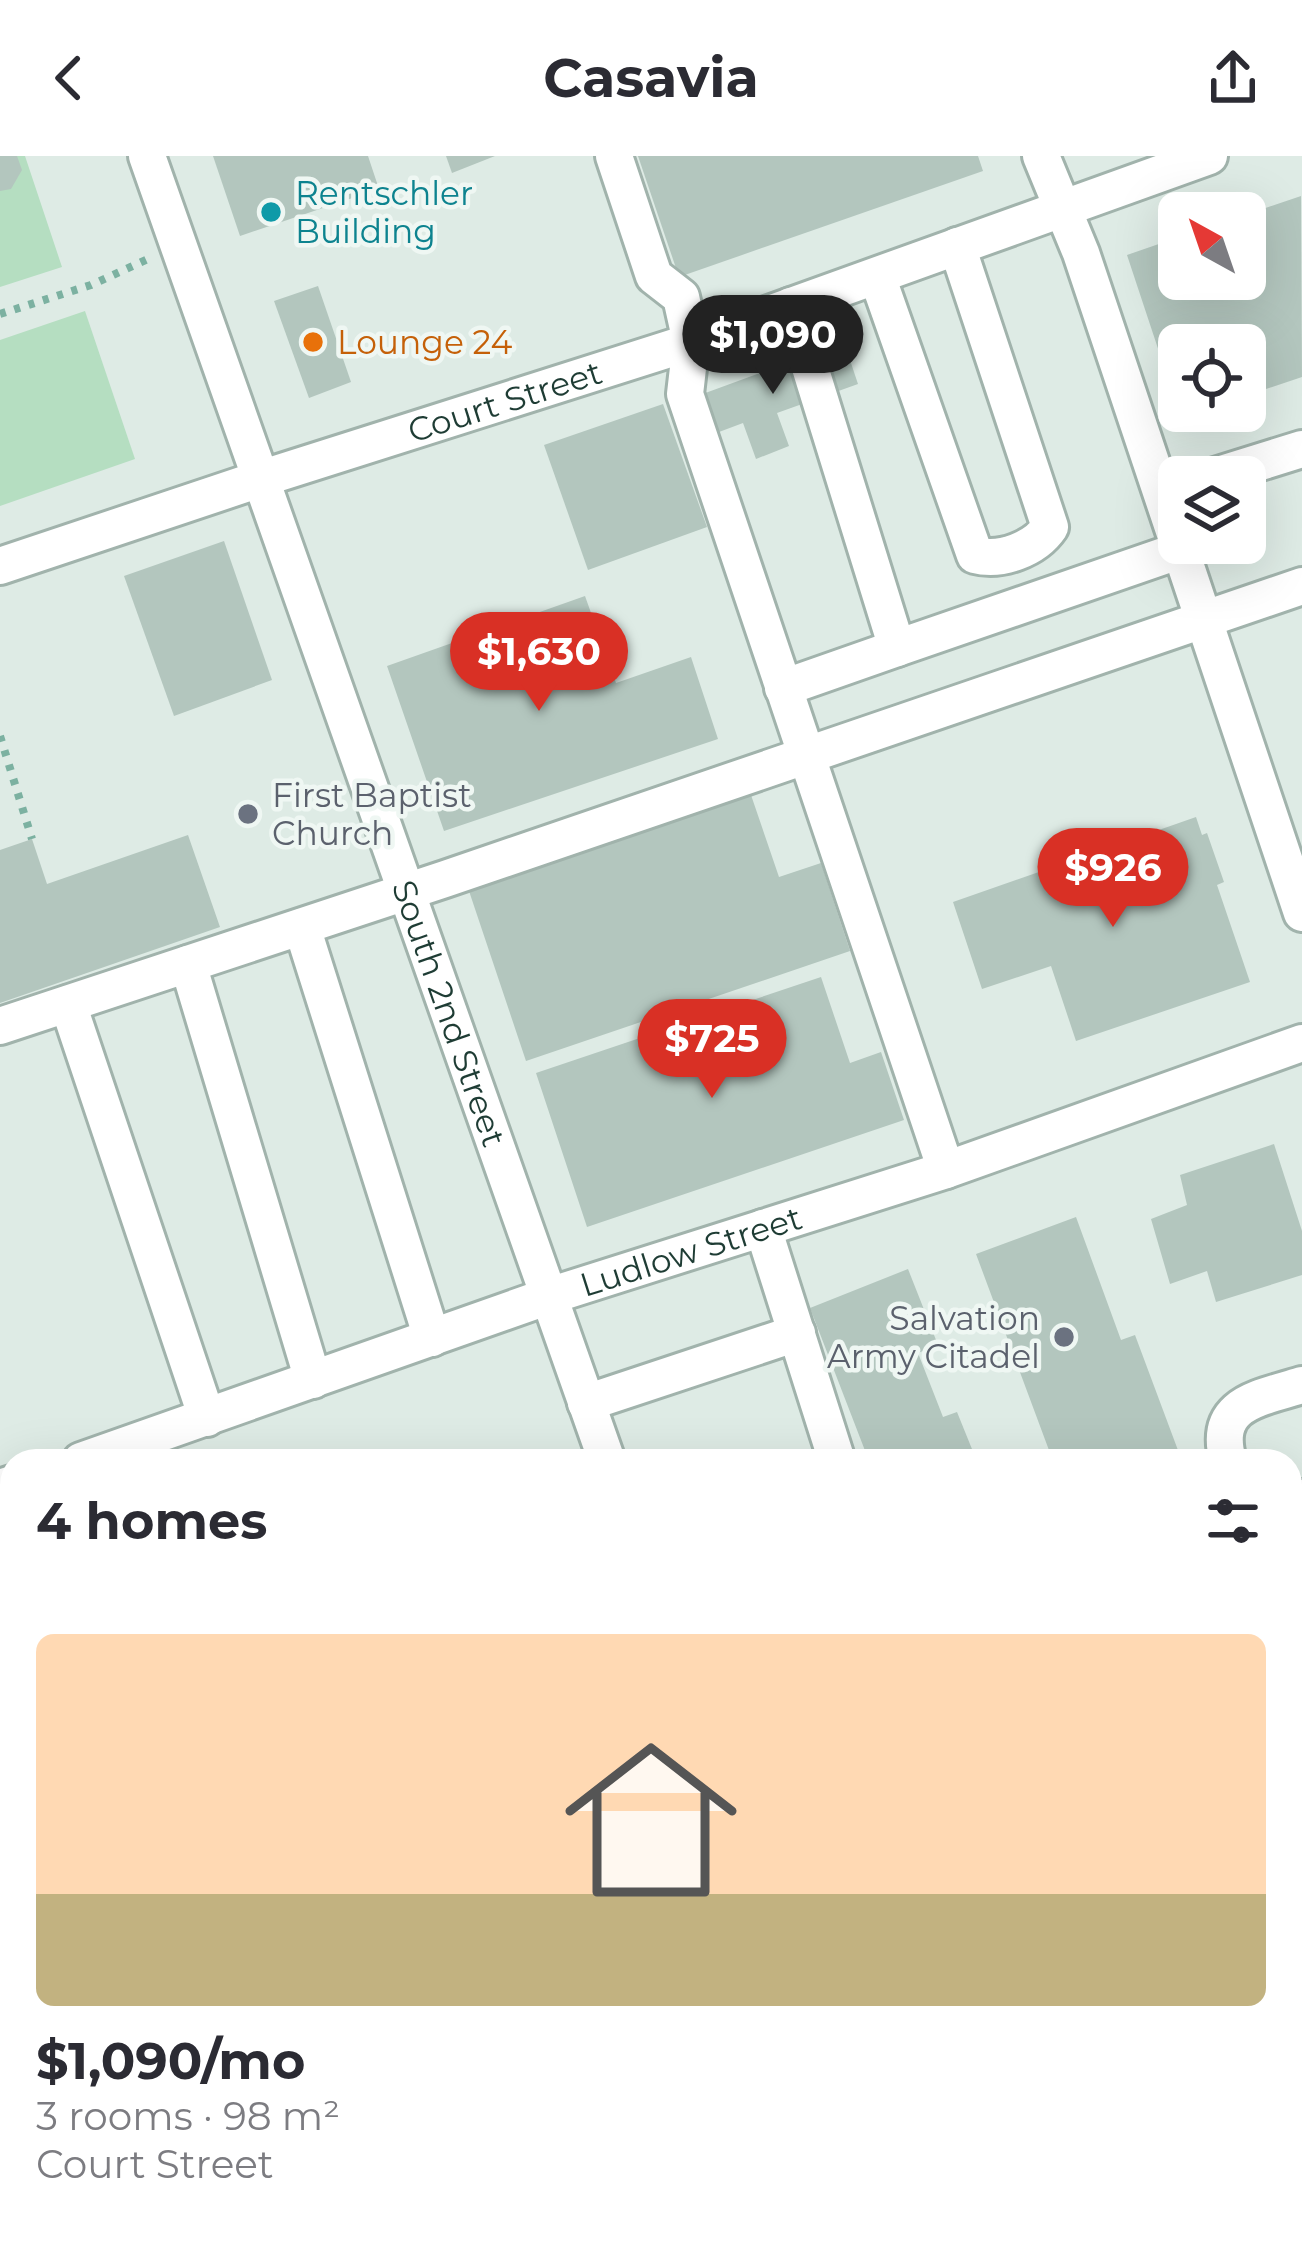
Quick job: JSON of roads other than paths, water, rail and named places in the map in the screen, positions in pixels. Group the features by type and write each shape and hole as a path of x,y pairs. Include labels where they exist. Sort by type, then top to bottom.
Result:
{"street":[{"name":"South 2nd Street","path":"148,156 603,1449"},
{"path":"614,156 655,276 681,297 692,342 685,394 946,1170"},
{"path":"1041,156 1158,459"},
{"name":"Court Street","path":"0,566 692,342 1209,156"},
{"path":"878,276 975,555 992,560 1040,542 1050,527 958,246"},
{"path":"791,307 897,648"},
{"path":"1266,460 1302,449"},
{"path":"783,688 1158,558"},
{"path":"1186,564 1205,621 1286,808 1302,913"},
{"path":"0,1026 408,892 1302,586"},
{"path":"302,926 432,1338"},
{"path":"188,964 313,1380"},
{"path":"68,1004 207,1418"},
{"name":"Ludlow Street","path":"159,1449 207,1418 549,1296 946,1170 1302,1043"},
{"path":"764,1228 832,1449"},
{"path":"586,1403 797,1334"},
{"path":"1225,1449 1222,1440 1229,1416 1248,1402 1302,1385"}],"place":[{"name":"Rentschler Building","path":"271,212"},
{"name":"Lounge 24","path":"313,342"},
{"name":"First Baptist Church","path":"248,814"},
{"name":"Salvation Army Citadel","path":"1064,1337"}]}
